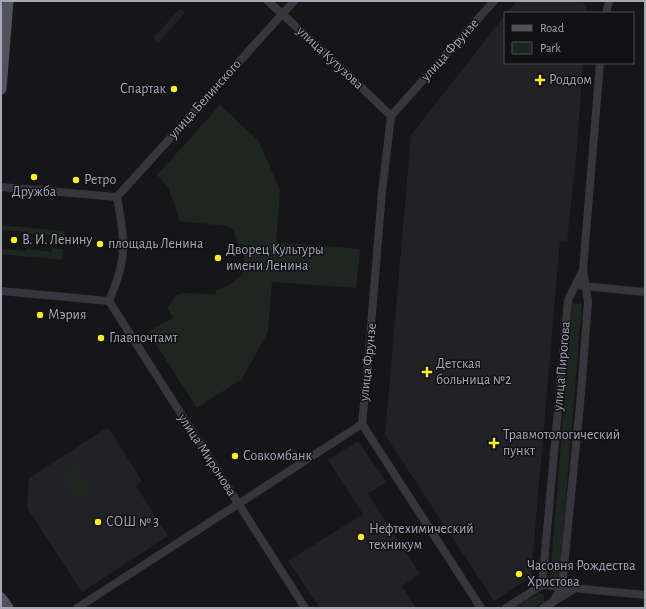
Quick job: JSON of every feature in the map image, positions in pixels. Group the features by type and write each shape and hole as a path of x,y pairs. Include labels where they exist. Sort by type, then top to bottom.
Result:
{"main road":[{"path":"1,89 2,54 8,1"},
{"path":"1,598 8,608"}],"street":[{"name":"улица Кутузова","path":"268,1 391,116"},
{"name":"улица Белинского","path":"117,197 294,1"},
{"name":"улица Фрунзе","path":"362,424 370,350 382,192 391,116 494,1"},
{"path":"602,1 605,12"},
{"path":"605,12 609,1"},
{"name":"улица Пирогова","path":"562,588 581,394 588,301 583,270 600,64"},
{"path":"1,187 117,197 123,226 124,251 119,274 109,301 1,291"},
{"name":"улица Пирогова","path":"542,585 568,300 583,270"},
{"path":"574,286 645,292"},
{"name":"улица Миронова","path":"109,301 305,608"},
{"path":"77,608 362,424 481,608"},
{"path":"506,608 542,585 645,595"},
{"path":"552,603 562,588"},
{"path":"543,608 574,589"}],"shaded area":[{"path":"516,1 581,1 587,7 587,12 508,12"},
{"path":"180,9 185,13 158,43 153,38"},
{"path":"504,16 504,64 583,64 577,149 567,242 560,241 531,577 494,601 385,435 411,135"},
{"name":"СОШ № 3","path":"108,427 142,481 136,486 168,536 82,592 27,508 29,478"},
{"name":"Нефтехимический техникум","path":"358,441 386,482 368,494 420,574 402,586 416,608 320,608 288,561 363,514 328,460"}],"green space":[{"path":"220,105 259,141 280,190 276,242 360,249 356,288 272,282 268,332 242,379 197,408 148,332 173,318 167,308 176,295 182,293 215,294 216,290 227,286 240,276 242,277 245,245 238,243 233,230 226,226 180,221 168,187 157,175"},
{"path":"1,225 65,231 64,241 53,240 53,236 28,234 28,232 2,230 1,232"},
{"path":"52,248 63,249 62,260 1,254 1,249 26,251 27,249 51,252"},
{"path":"572,303 582,304 559,581 550,580"},
{"path":"76,463 94,492 76,503 58,474"},
{"path":"539,593 544,595 544,601 533,608 514,608"}],"place":[{"name":"Роддом","path":"540,80"},
{"name":"Спартак","path":"174,89"},
{"name":"Дружба","path":"34,177"},
{"name":"Ретро","path":"76,180"},
{"name":"В. И. Ленину","path":"14,240"},
{"name":"площадь Ленина","path":"100,244"},
{"name":"Дворец Культуры имени Ленина","path":"218,258"},
{"name":"Мэрия","path":"40,315"},
{"name":"Главпочтамт","path":"101,338"},
{"name":"Детская больница №2","path":"427,372"},
{"name":"Травмотологический пункт","path":"494,443"},
{"name":"Совкомбанк","path":"235,456"},
{"name":"СОШ № 3","path":"98,522"},
{"name":"Нефтехимический техникум","path":"361,537"},
{"name":"Часовня Рождества Христова","path":"519,574"}]}
